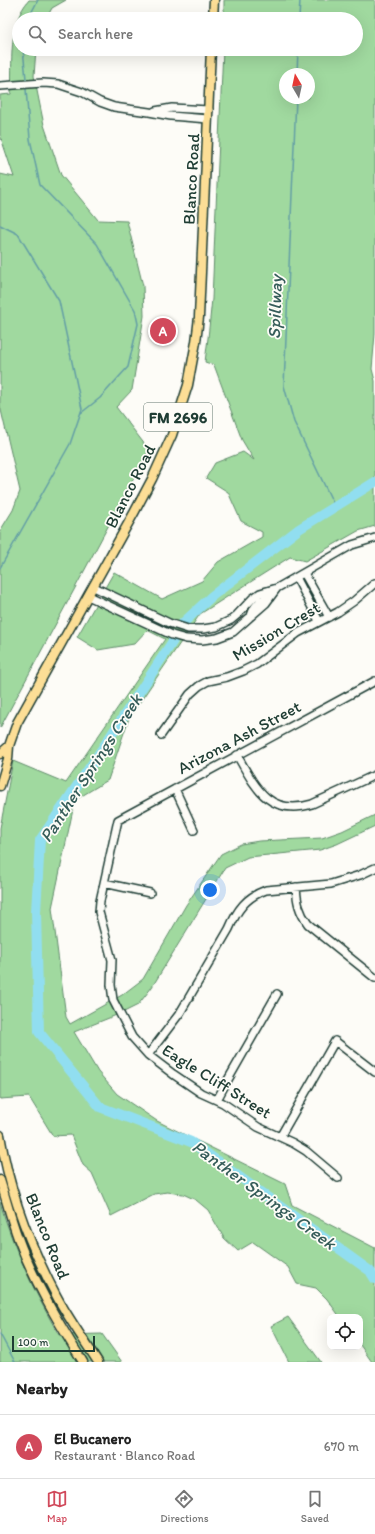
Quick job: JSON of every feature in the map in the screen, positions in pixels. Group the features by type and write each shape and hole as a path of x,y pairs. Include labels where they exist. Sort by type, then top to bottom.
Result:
{"main road":[{"path":"213,12 214,0"},
{"name":"Blanco Road","path":"0,786 8,759 9,746 18,723 152,479 172,435 188,385 199,318 212,56"},
{"name":"Blanco Road","path":"0,754 9,746"},
{"name":"Blanco Road","path":"0,1135 15,1198 34,1252 57,1297 98,1362"},
{"name":"Blanco Road","path":"0,1180 18,1238 33,1276 57,1322 83,1362"}],"street":[{"path":"0,86 43,83 60,84 82,92 100,102 114,107 171,116 208,119"},
{"path":"149,112 172,108 209,110"},
{"path":"94,587 169,623 188,629 216,627 231,620 260,593 277,588 344,548 375,538"},
{"path":"304,573 329,616"},
{"path":"296,577 320,621"},
{"name":"Mission Crest","path":"161,735 190,694 199,686 208,681 227,677 243,671 271,654 298,633 354,601 375,583"},
{"path":"88,596 172,635 186,639 202,640 217,638 233,632 251,616 253,608 262,600 271,596 277,588"},
{"path":"243,609 251,616"},
{"path":"140,620 144,611"},
{"name":"Arizona Ash Street","path":"118,820 375,681"},
{"path":"238,756 252,783 258,791 276,803 286,806 296,807 312,804 375,775"},
{"path":"175,789 194,830"},
{"name":"Eagle Cliff Street","path":"118,820 100,901 99,912 112,960 111,985 113,1000 132,1037 148,1055 201,1093 217,1100 258,1127 306,1151 338,1178"},
{"path":"148,1055 180,1013 229,929 240,907 247,900 261,892 271,889 331,884 360,875 375,868"},
{"path":"104,882 150,893"},
{"path":"296,887 298,906 302,916 308,924 315,932 375,978"},
{"path":"217,1100 277,994"},
{"path":"280,1137 335,1040 372,1070 375,1062"}],"green space":[{"path":"29,0 66,0 52,8 50,12 21,12"},
{"path":"224,0 375,0 375,334 372,369 375,381 375,526 358,531 305,561 290,557 200,614 129,718 108,780 75,800 52,908 66,1017 70,1024 122,995 143,979 186,905 221,854 241,844 259,841 322,838 342,831 375,815 375,826 337,844 320,850 248,857 225,868 152,987 138,1005 74,1032 98,1072 117,1094 157,1121 285,1184 292,1205 375,1248 375,1362 372,1362 363,1349 363,1314 338,1314 327,1299 316,1288 297,1284 288,1267 253,1242 238,1251 224,1238 208,1210 196,1200 183,1194 167,1192 154,1194 111,1216 92,1173 83,1165 71,1135 53,1136 29,1097 0,1099 0,828 13,761 66,783 165,639 147,630 134,644 98,650 77,637 114,572 162,599 202,581 218,562 262,537 262,532 241,521 228,492 206,478 215,463 243,452 254,460 242,440 214,365 205,362 212,299 223,56 363,56 363,12 224,12"},
{"path":"35,56 34,76 44,125 61,175 98,220 127,221 143,286 144,316 132,390 116,407 149,450 0,728 0,531 13,510 20,491 0,406 0,174 14,177 0,135 0,95 11,94 12,57"},
{"path":"0,1202 11,1237 25,1270 59,1335 102,1334 122,1362 0,1362"},
{"path":"288,1317 321,1362 289,1362 271,1326"}],"waterway":[{"path":"32,12 38,0"},
{"name":"Spillway","path":"299,12 300,0"},
{"path":"24,56 26,79"},
{"name":"Spillway","path":"297,68 298,56"},
{"path":"26,89 30,139 40,185 97,244 135,310 138,324 128,367 100,398 81,413"},
{"name":"Spillway","path":"296,104 284,386 294,422 335,507"},
{"path":"0,225 18,234 59,301 82,409 70,444 0,568"},
{"name":"Panther Springs Creek","path":"183,623 212,596 299,529 375,482"},
{"name":"Panther Springs Creek","path":"173,641 40,840 36,912 39,1032 100,1107 191,1142 370,1271 375,1279"},
{"path":"0,1334 15,1362"}],"place":[{"name":"El Bucanero","path":"163,331"}]}
